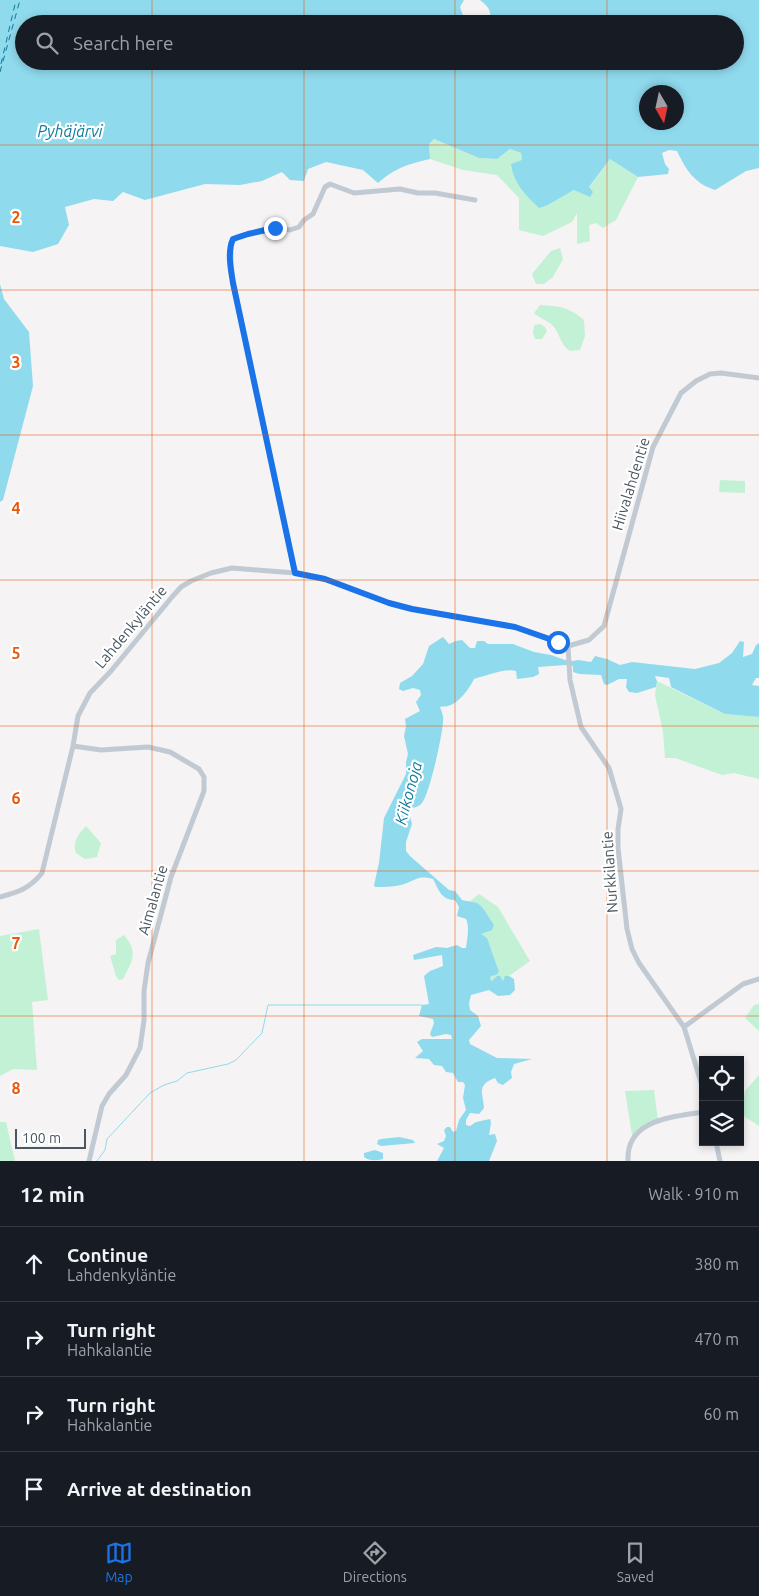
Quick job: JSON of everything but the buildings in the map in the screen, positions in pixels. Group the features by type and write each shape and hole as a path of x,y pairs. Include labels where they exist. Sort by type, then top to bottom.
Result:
{"street":[{"path":"295,573 233,283 231,242 237,237 263,230 275,228 296,229 313,214 325,187 330,184 354,193 400,189 475,200"},
{"name":"Hiivalahdentie","path":"568,646 589,640 604,626 653,448 681,393 696,381 710,374 721,373 759,378"},
{"name":"Lahdenkyläntie","path":"0,897 19,892 34,883 42,873 73,746 78,716 90,693 181,587 191,581 211,573 232,568 295,573 325,579 389,603 412,609 515,627 568,646"},
{"name":"Nurkkilantie","path":"568,646 568,663 576,708 582,727 609,768 621,809 618,848 627,929 632,949 639,963 684,1027 699,1076"},
{"name":"Aimalantie","path":"73,746 101,750 148,747 170,752 199,769 204,777 204,791 171,877 148,963 140,1048 126,1075 109,1094 102,1106 89,1161"},
{"path":"684,1027 743,984 759,979"},
{"path":"628,1161 628,1151 647,1125 658,1120 699,1113"},
{"path":"717,1146 720,1161"}],"green space":[{"path":"434,139 479,158 497,159 510,149 521,153 522,160 548,205 574,190 589,188 610,159 638,177 616,220 603,228 596,223 589,225 590,241 577,244 577,213 572,222 543,236 519,230 519,198 497,175 463,170 430,159 429,144"},
{"path":"560,248 563,259 553,277 544,284 536,284 532,274 551,251"},
{"path":"540,305 564,308 584,320 585,336 580,350 570,351 566,348 554,327 534,313"},
{"path":"540,324 547,331 542,339 535,339 533,333 534,325"},
{"path":"720,480 745,481 745,493 719,492"},
{"path":"657,681 725,714 759,717 759,779 734,773 722,775 675,758 665,758 663,732 655,695"},
{"path":"86,826 101,843 97,857 85,859 76,853 75,845 79,835"},
{"path":"479,894 498,907 530,961 509,976 506,976 503,981 492,981 490,979 481,933 484,932 469,902"},
{"path":"39,929 48,1000 32,1002 37,1070 13,1069 0,1076 0,936"},
{"path":"124,935 129,941 133,952 131,962 123,979 119,980 110,956 116,954 116,940"},
{"path":"759,1004 759,1031 745,1018 754,1005"},
{"path":"759,1075 759,1126 744,1116 745,1091"},
{"path":"654,1090 658,1120 647,1125 633,1141 625,1091"},
{"path":"0,1122 6,1122 15,1161 0,1161"}],"water":[{"name":"Pyhäjärvi","path":"0,0 464,0 460,7 463,15 15,15 15,70 744,70 744,15 490,15 486,5 480,0 759,0 759,168 746,171 715,190 696,180 687,170 677,151 669,150 662,153 665,164 669,169 668,174 638,177 610,159 589,187 593,192 590,197 574,190 539,208 520,188 512,171 511,164 522,160 521,153 510,149 497,159 479,158 434,139 429,144 430,159 402,167 378,183 363,170 326,162 308,169 304,181 290,180 282,172 262,181 240,185 205,184 145,200 123,192 113,201 94,199 65,207 69,225 58,244 33,252 0,246"},
{"path":"0,284 4,299 29,332 33,386 3,500 0,502"},
{"name":"Kiikonoja","path":"443,637 449,644 462,640 470,648 475,648 477,641 484,641 488,644 513,644 565,660 591,662 595,656 620,665 632,662 695,669 719,663 732,653 740,641 744,642 743,657 752,654 759,643 759,678 756,678 752,685 759,686 759,717 725,714 671,687 669,678 655,676 657,681 656,687 637,693 629,692 626,687 627,679 619,679 607,685 604,684 601,675 579,674 573,672 573,666 565,665 538,667 539,674 533,677 517,679 516,671 512,670 474,679 460,699 448,706 440,707 443,720 435,764 429,788 422,803 417,807 408,809 412,824 406,842 406,851 449,890 455,891 462,900 477,903 482,907 494,925 492,930 481,934 487,938 499,972 491,976 490,979 492,981 497,976 500,976 503,981 505,976 509,976 514,979 515,990 510,995 498,996 489,990 471,995 470,1010 478,1016 481,1026 469,1040 470,1044 497,1058 532,1059 514,1064 511,1072 512,1078 503,1085 498,1083 495,1078 485,1084 482,1090 484,1108 479,1114 470,1113 466,1120 466,1125 470,1126 476,1122 490,1119 489,1135 495,1134 497,1141 489,1161 437,1161 444,1148 437,1144 444,1141 446,1136 444,1130 450,1127 453,1132 456,1131 459,1120 466,1110 463,1098 465,1085 463,1082 458,1082 453,1073 446,1072 442,1066 434,1065 429,1059 415,1058 423,1051 417,1042 422,1039 452,1039 451,1035 446,1034 432,1037 430,1034 434,1023 433,1019 419,1016 422,1005 429,1004 424,976 430,971 443,966 442,955 414,960 413,955 436,947 447,948 457,945 466,948 468,929 466,919 457,916 459,907 455,900 450,900 443,896 433,879 420,878 391,886 375,887 374,885 379,863 384,818 406,774 408,754 404,736 405,719 420,711 416,702 421,695 420,690 413,688 403,691 399,689 400,683 412,676 423,664 429,646"},
{"path":"399,1137 413,1140 415,1143 381,1146 377,1144 378,1140 381,1139"},
{"path":"375,1150 383,1153 383,1159 373,1160 364,1157 364,1153"}],"waterway":[{"path":"97,1161 105,1150 107,1139 150,1093 164,1085 177,1081 187,1073 228,1064 236,1060 262,1033 268,1005 422,1005"}],"ferry route":[{"path":"1,64 16,0"},
{"path":"16,15 20,0"},
{"path":"0,72 15,18"}],"route":[{"path":"275,228 233,239 231,242 231,263 233,283 295,573 325,579 389,603 412,609 515,627 558,642"}]}
